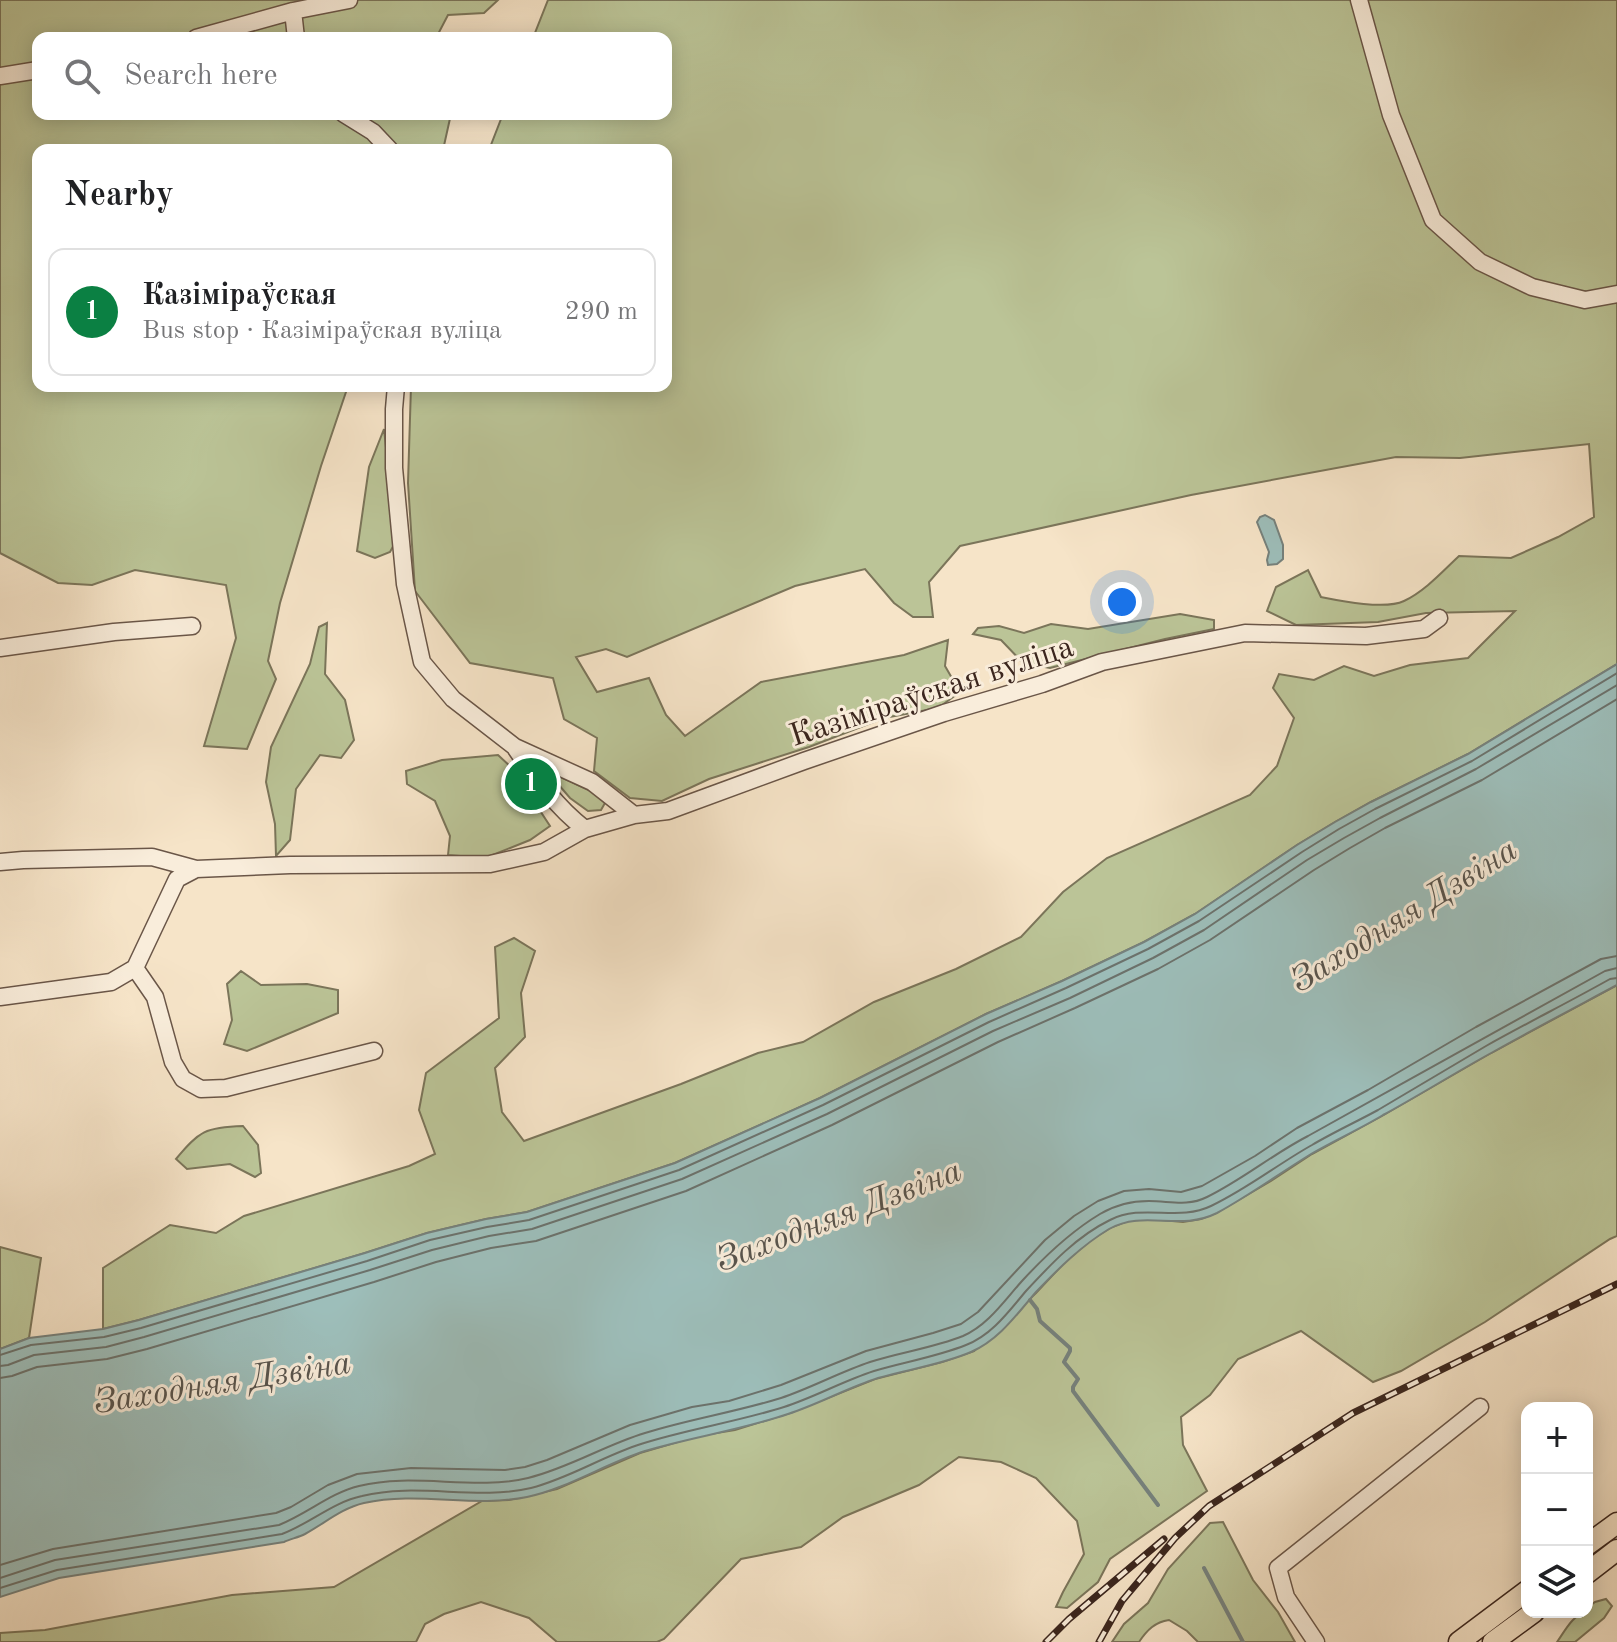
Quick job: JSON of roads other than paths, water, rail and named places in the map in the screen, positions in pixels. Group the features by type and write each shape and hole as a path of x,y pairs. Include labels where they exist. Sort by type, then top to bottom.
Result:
{"main road":[{"path":"1593,1541 1617,1523"},
{"path":"1593,1568 1615,1552"},
{"path":"1459,1642 1521,1596"},
{"path":"1493,1642 1526,1618"}],"street":[{"path":"218,32 293,11 349,0"},
{"path":"1359,0 1391,115 1433,220 1480,262 1532,287 1585,300 1617,294"},
{"path":"293,11 295,32"},
{"path":"0,76 32,71"},
{"path":"354,120 373,132 384,144"},
{"path":"396,392 394,468 405,584 422,662 453,699 515,747 592,782 634,815"},
{"name":"Казіміраўская вуліца","path":"0,862 152,857 196,869 290,865 490,864 544,852 585,829 634,815 668,811 804,761 1102,662 1245,633 1366,636 1424,629 1439,618"},
{"path":"0,648 114,632 192,626"},
{"path":"515,747 547,792 585,829"},
{"path":"0,997 111,982 135,968 177,879 196,869"},
{"path":"135,968 155,997 173,1062 183,1079 201,1089 226,1088 374,1051"},
{"path":"1316,1642 1286,1597 1278,1568 1480,1407"},
{"path":"1593,1541 1615,1552"}],"water":[{"path":"1265,515 1274,520 1283,545 1283,559 1277,564 1268,565 1269,552 1257,522"},
{"name":"Заходняя Дзвіна","path":"1617,664 1617,985 1311,1154 1217,1213 1189,1221 1122,1223 1109,1229 1061,1266 999,1334 981,1347 960,1356 878,1378 770,1420 645,1451 557,1488 527,1497 487,1501 405,1499 364,1503 348,1508 305,1534 284,1542 59,1578 0,1597 0,1349 29,1338 103,1329 139,1320 427,1233 527,1212 675,1163 820,1098 986,1014 1144,942 1195,914 1335,822 1468,754"}],"waterway":[{"path":"1030,1300 1037,1309 1040,1321 1070,1348 1064,1362 1078,1379 1073,1391 1158,1505"},
{"path":"1204,1568 1243,1642"}],"railway":[{"path":"1099,1642 1122,1601 1175,1538 1209,1506 1353,1413 1617,1284"},
{"path":"1046,1642 1164,1539"}],"place":[{"name":"Казіміраўская","path":"531,784"}]}
